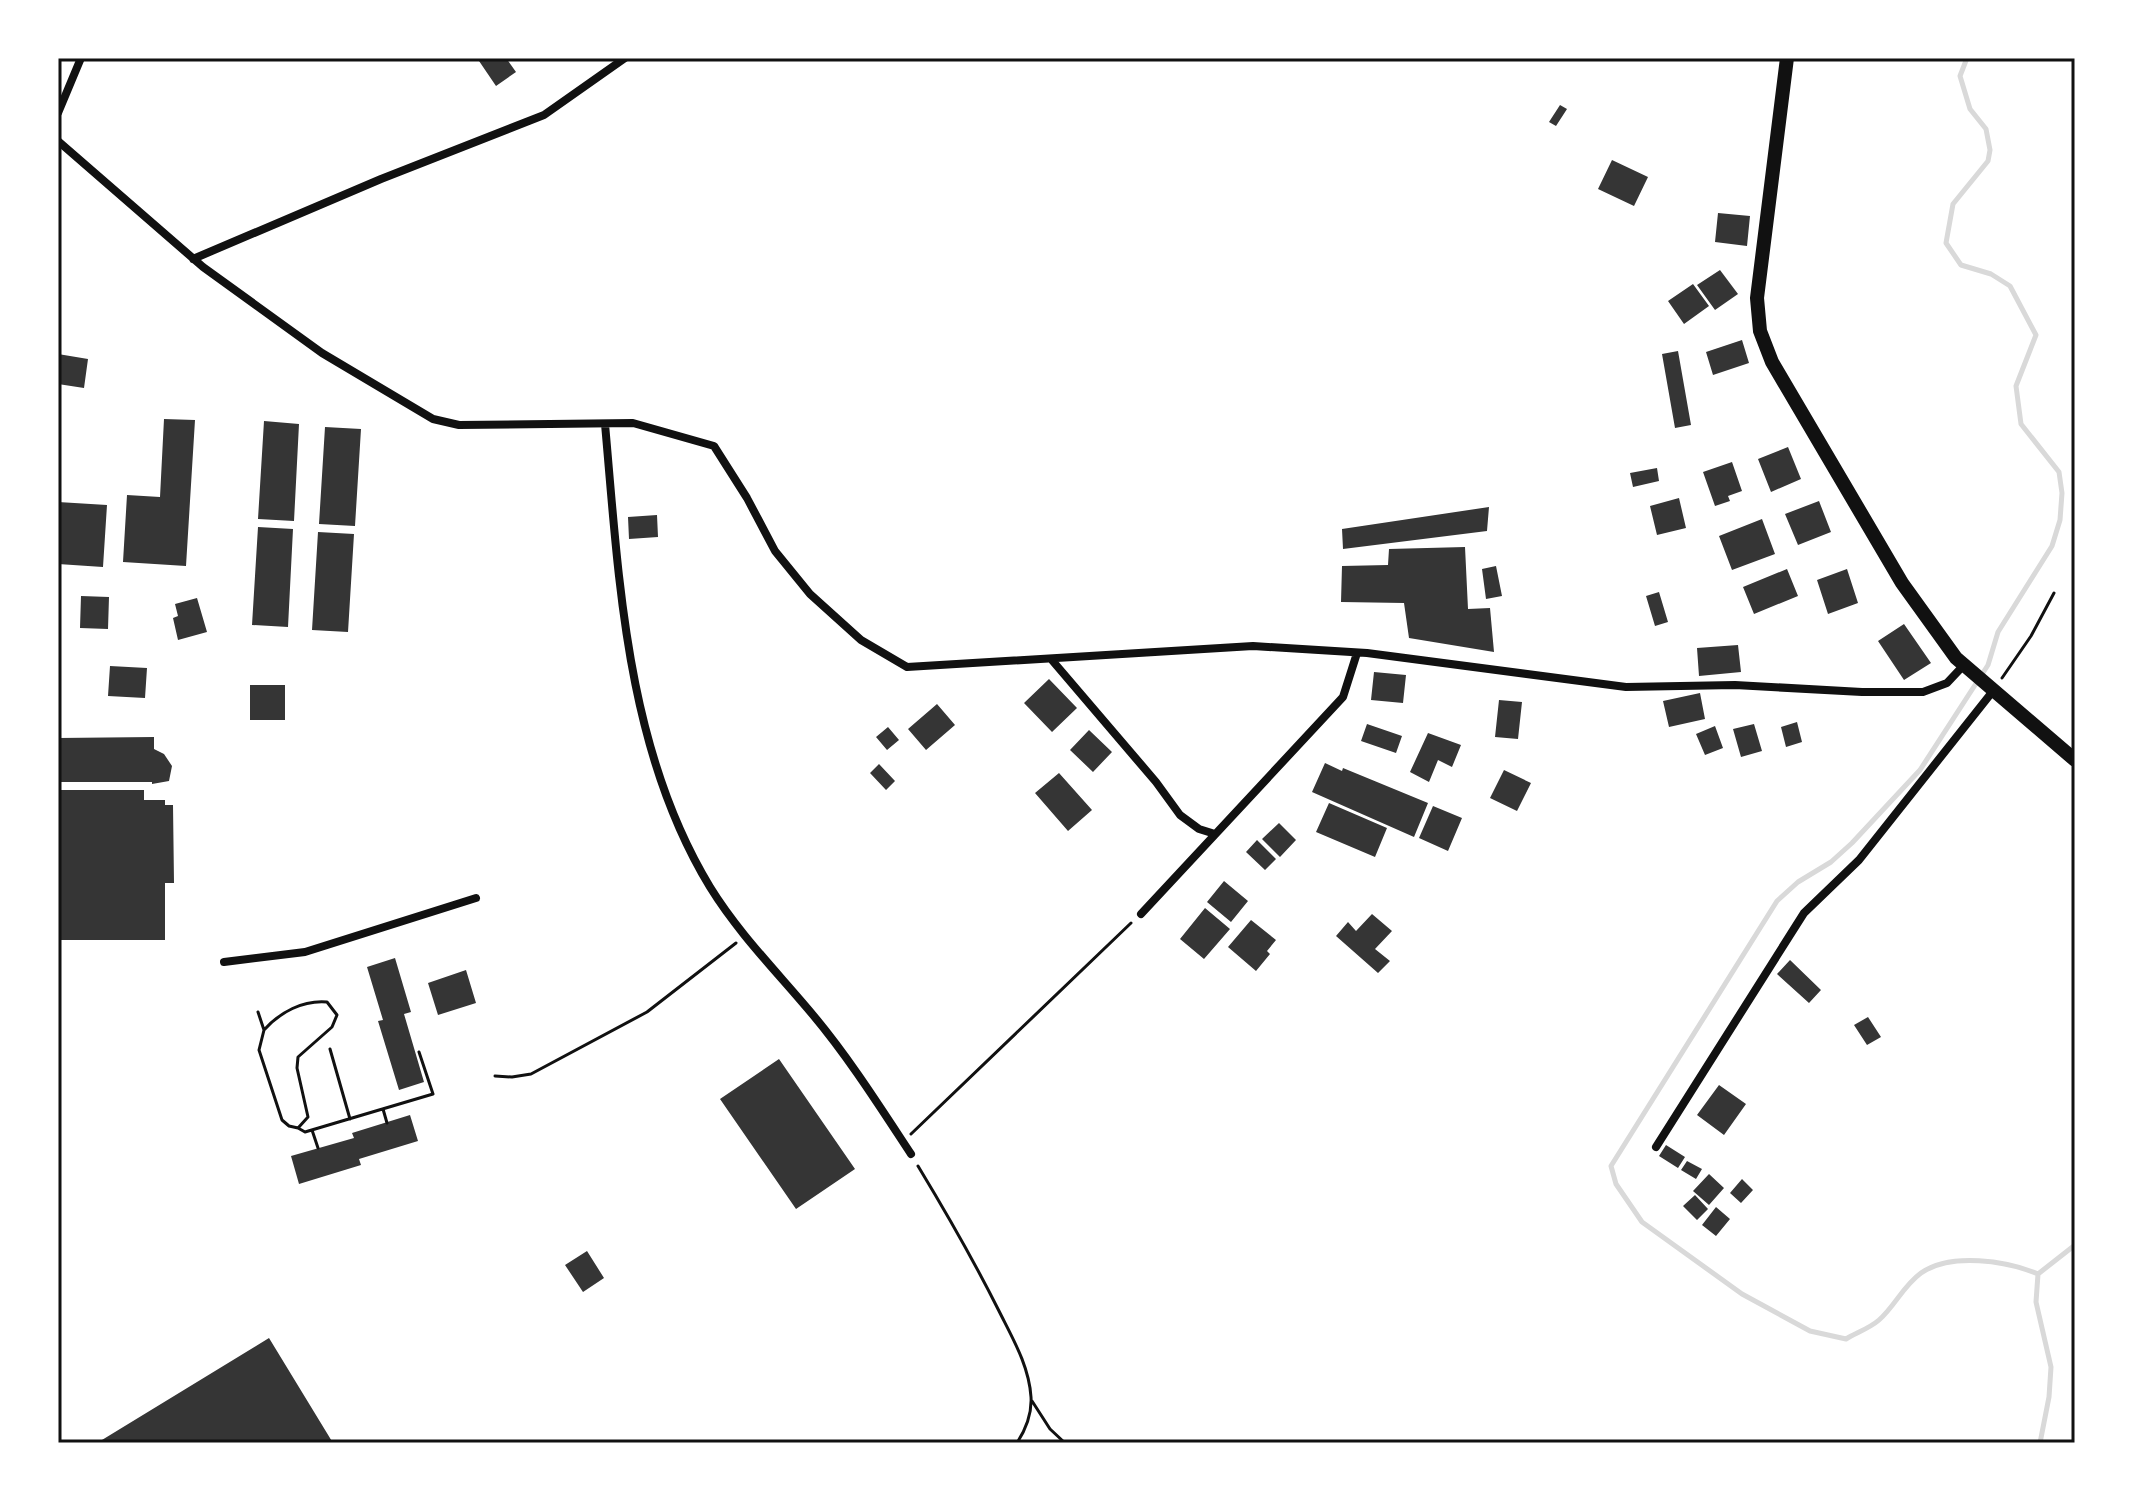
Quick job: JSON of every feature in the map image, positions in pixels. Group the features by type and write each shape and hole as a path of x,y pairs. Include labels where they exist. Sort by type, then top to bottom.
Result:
{"street":[{"path":"58,113 81,58"},
{"path":"193,259 381,179 544,115 625,58"},
{"path":"1787,58 1757,298 1760,331 1772,362 1902,583 1967,669 2073,755"},
{"path":"58,141 193,259 322,353 433,419 459,425 633,423 714,446 747,498 775,551 810,594 861,640 907,667 1253,646 1357,653 1626,687 1735,685 1862,692 1923,692 1947,683 1967,669"},
{"path":"605,424 619,588 633,672 647,734 674,815 711,889 745,936 815,1017 911,1154"},
{"path":"1141,914 1343,697 1357,653"},
{"path":"1051,659 1156,782 1180,815 1199,829 1215,834"},
{"path":"1656,1147 1804,913 1859,860 1990,689"},
{"path":"224,962 305,952 476,898"}],"path":[{"path":"1990,689 2031,636 2054,593"},
{"path":"903,1142 1141,914"},
{"path":"495,1076 531,1074 647,1012 745,936"},
{"path":"264,1030 283,1013 317,1001 327,1002 337,1015 332,1027 298,1057 297,1068 308,1117 298,1128"},
{"path":"258,1012 264,1030 259,1050 282,1120 305,1132 433,1094 419,1052"},
{"path":"330,1049 350,1119"},
{"path":"383,1109 387,1123"},
{"path":"312,1130 318,1148"},
{"path":"911,1154 967,1248 1022,1355 1032,1401 1025,1430 1017,1443"},
{"path":"1032,1401 1050,1429 1065,1443"}],"building":[{"path":"477,58 506,58 516,72 496,86"},
{"path":"1560,105 1567,109 1556,126 1549,122"},
{"path":"1612,160 1648,177 1634,206 1598,189"},
{"path":"1718,213 1750,216 1747,246 1715,242"},
{"path":"1720,270 1738,294 1715,310 1697,285"},
{"path":"1693,284 1709,306 1684,324 1668,301"},
{"path":"1742,340 1749,363 1713,375 1706,352"},
{"path":"1678,351 1691,425 1675,428 1662,354"},
{"path":"58,354 88,359 84,388 58,384"},
{"path":"164,419 195,420 186,566 123,562 127,495 160,497"},
{"path":"264,421 299,424 294,521 258,519"},
{"path":"325,427 361,429 355,526 319,524"},
{"path":"1788,447 1801,479 1771,492 1758,459"},
{"path":"1732,462 1742,491 1728,496 1730,501 1715,506 1703,472"},
{"path":"1657,468 1659,481 1633,487 1630,473"},
{"path":"1679,498 1686,528 1657,535 1650,506"},
{"path":"1819,501 1831,532 1798,545 1785,514"},
{"path":"58,502 107,505 103,567 58,564"},
{"path":"1489,507 1487,531 1343,549 1342,529"},
{"path":"657,515 658,537 629,539 628,517"},
{"path":"1762,519 1775,554 1732,570 1719,536"},
{"path":"258,527 293,529 288,627 252,625"},
{"path":"318,532 354,534 348,632 312,630"},
{"path":"1465,547 1468,609 1490,608 1494,652 1409,638 1404,603 1341,602 1342,566 1388,565 1389,549"},
{"path":"1496,566 1502,596 1486,599 1482,569"},
{"path":"1787,569 1798,596 1754,614 1743,587"},
{"path":"1847,569 1858,603 1828,614 1817,580"},
{"path":"1659,592 1668,622 1655,626 1646,596"},
{"path":"81,596 109,597 108,629 80,628"},
{"path":"197,598 207,632 178,640 173,618 178,616 175,604"},
{"path":"1904,624 1931,663 1904,680 1878,641"},
{"path":"1738,645 1741,672 1699,676 1697,648"},
{"path":"110,666 147,668 145,698 108,696"},
{"path":"1374,672 1406,675 1403,703 1371,700"},
{"path":"1049,679 1077,708 1052,732 1024,703"},
{"path":"250,685 285,685 285,720 250,720"},
{"path":"1700,693 1705,719 1669,727 1663,701"},
{"path":"1499,700 1522,702 1518,739 1495,737"},
{"path":"937,704 955,725 926,750 908,729"},
{"path":"1797,722 1802,742 1786,747 1781,727"},
{"path":"1367,724 1402,736 1396,753 1361,741"},
{"path":"1754,724 1762,751 1741,757 1733,729"},
{"path":"1715,726 1723,748 1705,755 1696,734"},
{"path":"888,727 899,740 887,750 876,737"},
{"path":"1089,730 1112,752 1093,772 1070,750"},
{"path":"1428,733 1461,745 1452,767 1438,760 1429,782 1410,772"},
{"path":"154,737 154,749 164,754 172,766 169,781 152,784 58,782 58,738"},
{"path":"1325,763 1428,803 1414,837 1312,792"},
{"path":"879,764 895,781 886,790 870,773"},
{"path":"1504,770 1531,783 1517,811 1490,798"},
{"path":"1059,773 1092,810 1068,831 1035,793"},
{"path":"58,790 144,790 144,800 165,800 165,805 173,805 174,883 165,883 165,940 58,940"},
{"path":"1329,803 1387,828 1375,857 1316,832"},
{"path":"1433,806 1462,818 1448,851 1419,838"},
{"path":"1279,823 1296,840 1280,857 1262,839"},
{"path":"1257,840 1276,859 1265,870 1246,852"},
{"path":"1224,881 1248,901 1231,922 1207,902"},
{"path":"1205,908 1230,929 1204,959 1180,939"},
{"path":"1372,914 1392,931 1375,949 1390,961 1378,973 1336,936 1348,922 1356,931"},
{"path":"1251,920 1276,940 1267,951 1270,954 1256,971 1228,947"},
{"path":"395,958 411,1012 404,1014 424,1082 399,1090 378,1021 383,1020 367,967"},
{"path":"1790,960 1821,990 1809,1003 1777,974"},
{"path":"466,970 476,1003 438,1015 428,983"},
{"path":"1868,1017 1881,1037 1867,1045 1854,1025"},
{"path":"779,1059 855,1169 796,1209 720,1099"},
{"path":"1719,1085 1746,1104 1724,1135 1697,1115"},
{"path":"410,1115 418,1141 359,1159 361,1165 299,1184 291,1156 354,1138 352,1133"},
{"path":"1666,1145 1685,1157 1678,1168 1659,1156"},
{"path":"1687,1161 1702,1169 1696,1179 1681,1170"},
{"path":"1709,1174 1724,1188 1709,1205 1693,1191"},
{"path":"1742,1179 1753,1190 1741,1203 1730,1193"},
{"path":"1695,1195 1708,1209 1697,1220 1683,1206"},
{"path":"1716,1207 1730,1219 1716,1236 1702,1225"},
{"path":"587,1251 604,1278 583,1292 565,1265"},
{"path":"269,1338 333,1443 97,1443"}],"waterway":[{"path":"1967,58 1960,76 1970,109 1986,129 1990,150 1988,161 1953,204 1946,243 1961,265 1991,274 2010,286 2036,335 2016,386 2021,424 2059,472 2062,493 2060,520 2052,546 1998,632 1988,665 1920,770 1852,843 1777,901 1611,1166 1616,1184 1642,1222 1742,1294 1810,1331 1846,1339 1879,1320 1921,1273 1948,1262 1995,1262 2038,1274"},
{"path":"2038,1274 2075,1245"},
{"path":"2038,1274 2036,1302 2051,1367 2040,1443"}]}
